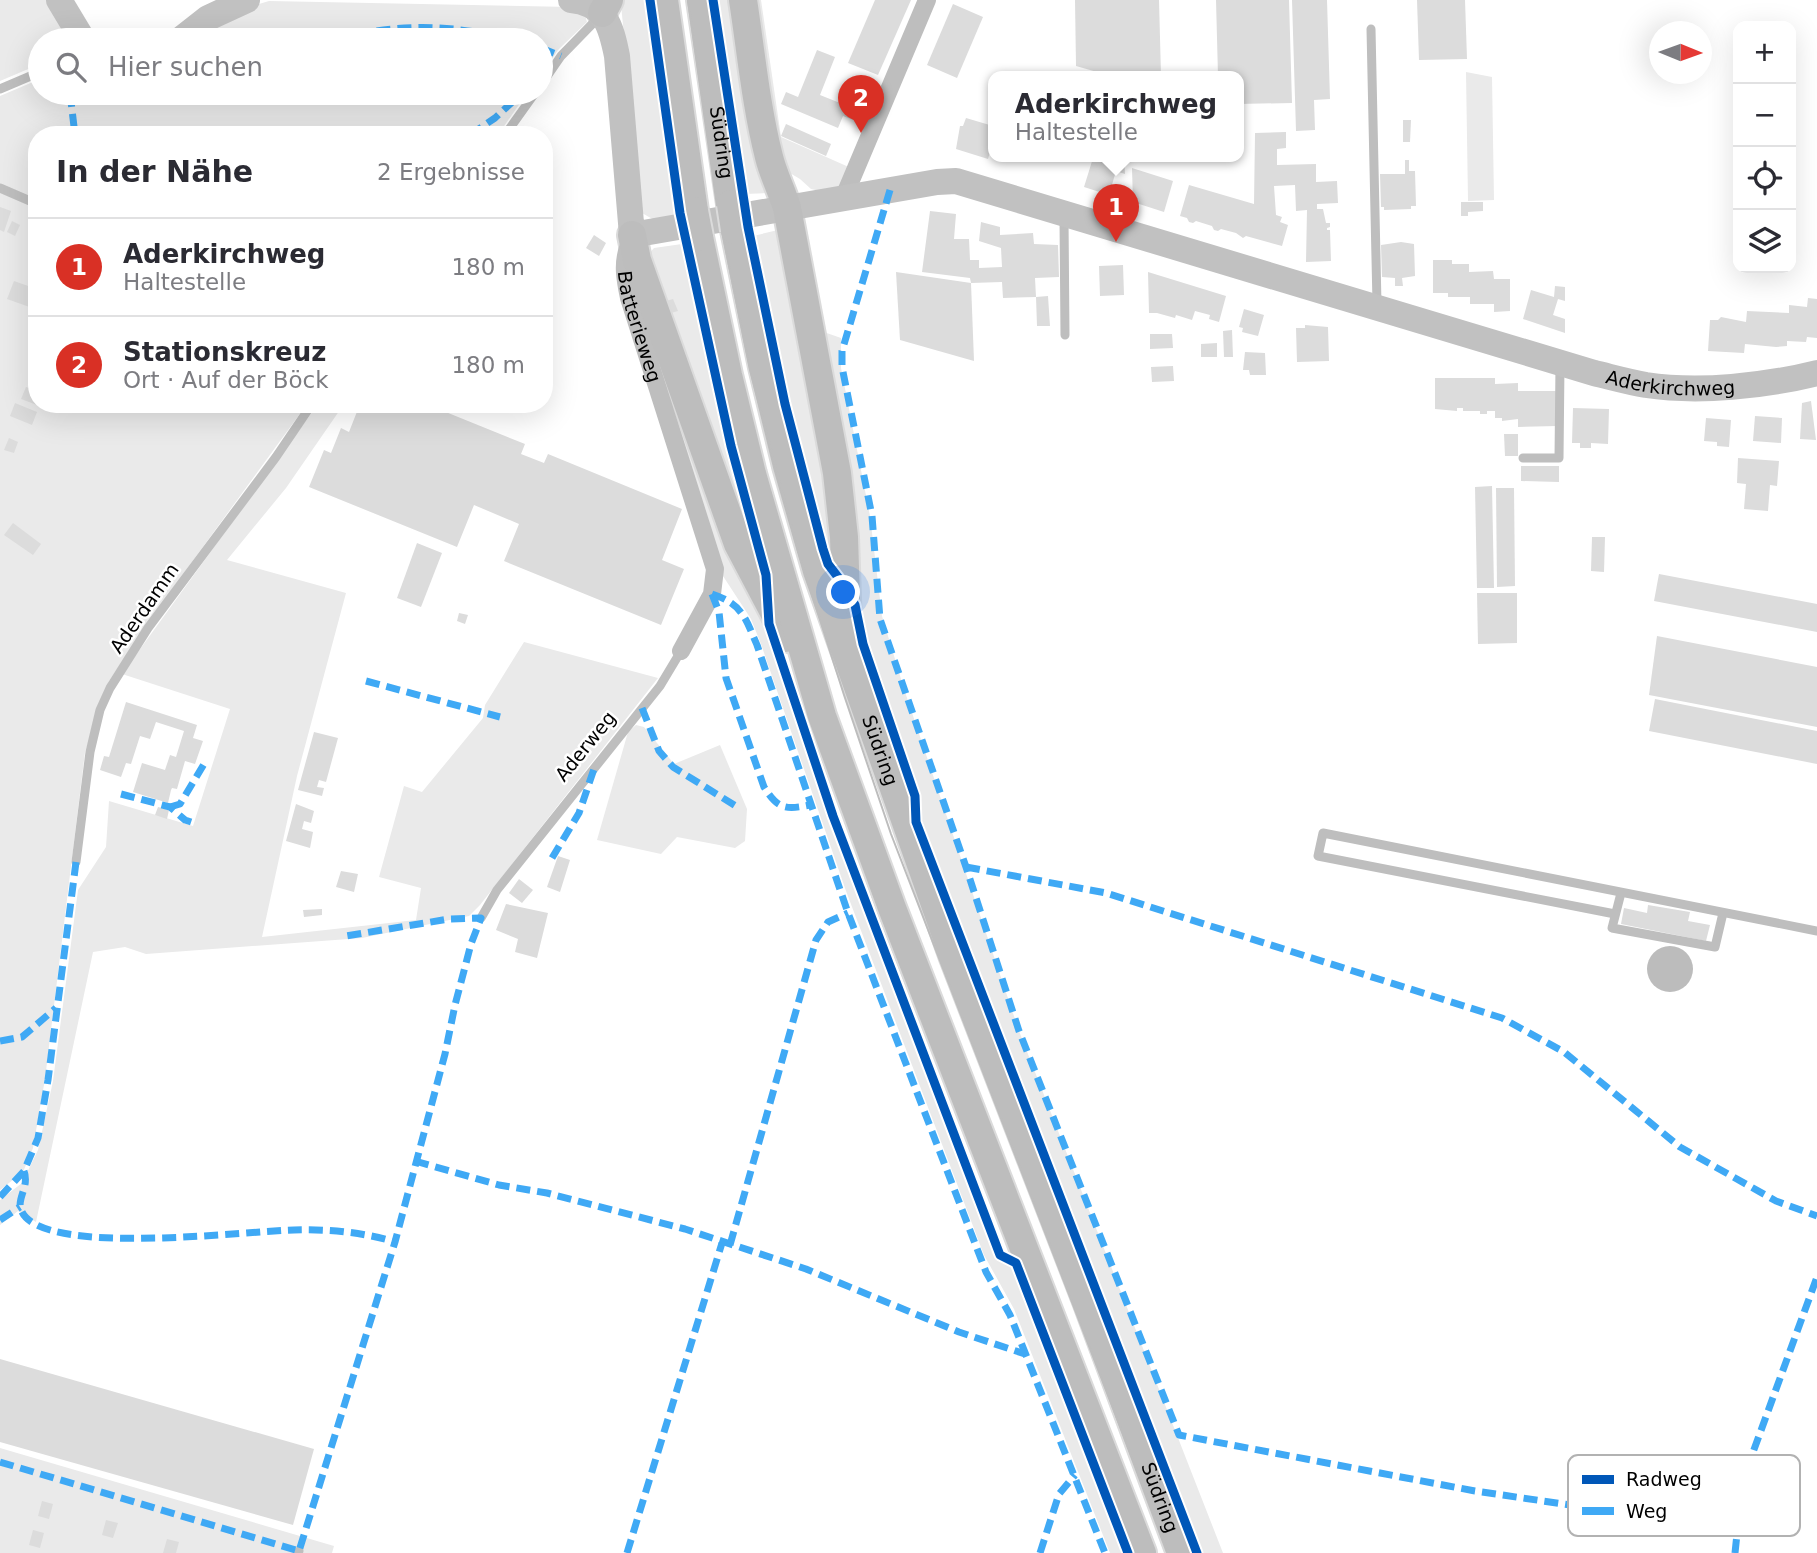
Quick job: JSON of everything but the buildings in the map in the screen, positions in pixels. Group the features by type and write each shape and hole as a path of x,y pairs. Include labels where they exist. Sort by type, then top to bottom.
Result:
{"main road":[{"name":"Südring","path":"664,0 697,224 728,375 752,474 822,716 892,908 1142,1553"},
{"name":"Südring","path":"701,0 733,217 763,367 787,466 817,571 953,955 1181,1553"},
{"path":"743,0 769,160 787,208 836,472 844,537 850,667"},
{"path":"632,235 637,260 738,544 777,618 822,716"}],"street":[{"path":"59,0 75,28"},
{"path":"195,28 208,18 247,0"},
{"path":"843,199 927,0"},
{"name":"Batterieweg","path":"591,3 614,38 617,56 632,235 625,256 624,277 715,569 712,594"},
{"name":"Aderkirchweg","path":"632,235 937,182 956,181 1594,373 1660,386 1753,386 1817,373"},
{"name":"Aderweg","path":"681,651 712,594"}],"lane":[{"path":"553,68 591,3"},
{"path":"1371,29 1377,309"},
{"path":"0,89 28,77"},
{"path":"511,126 526,105"},
{"path":"0,188 28,200"},
{"path":"1064,213 1065,335"},
{"path":"1523,458 1559,458 1560,363"},
{"name":"Aderdamm","path":"76,862 90,752 100,710 110,688 148,628 306,413"},
{"name":"Aderweg","path":"481,918 497,890 660,686 681,651"},
{"path":"1615,914 1318,856 1323,834 1817,931"},
{"path":"1621,893 1612,928 1715,947 1723,913"}],"shaded area":[{"path":"0,0 50,0 63,28 28,28 28,69 0,81"},
{"path":"619,0 656,0 688,214 656,221 642,213"},
{"path":"711,0 761,0 781,137 851,168 845,183 829,193 811,189 783,169 768,193 745,194 724,100"},
{"path":"269,1 571,7 585,15 587,22 553,57 553,28 214,28 243,9"},
{"path":"1466,72 1492,77 1494,200 1468,201"},
{"path":"28,84 28,105 519,105 504,126 28,126 28,413 300,413 154,614 109,681 85,752 45,1079 33,1148 23,1172 0,1190 0,96"},
{"path":"795,226 821,331 841,338 841,368 870,516 882,616 904,689 1019,1031 1223,1553 1192,1553 855,665 773,364 753,236"},
{"path":"682,244 738,487 764,581 647,256 654,248"},
{"path":"629,278 759,602 830,816 997,1259 1014,1267 1125,1553 1110,1553 1014,1309 984,1255 846,891 761,644 751,619 723,576"},
{"path":"311,413 338,413 286,488 227,560 346,593 297,776 262,937 416,920 421,888 379,877 404,786 422,792 483,718 485,705 524,642 658,678 469,916 362,938 146,954 125,947 93,952 36,1222 18,1211 0,1225 0,1200 22,1183 38,1150 53,1081 78,890 106,847 109,801 193,826 230,709 122,674"},
{"path":"636,725 644,727 674,764 720,745 747,809 745,841 735,848 677,837 661,854 597,840 628,732"},
{"path":"1670,946 1686,953 1693,969 1686,985 1670,992 1654,985 1647,969 1654,953"},
{"path":"0,1448 334,1546 332,1553 0,1553"}],"tram line":[{"path":"688,0 717,206 750,370 798,551 891,834 1169,1553"}],"marked path":[{"path":"414,28 434,28"},
{"path":"553,53 561,56"},
{"path":"71,105 74,126"},
{"path":"483,126 509,105"},
{"path":"890,190 842,351 842,367 872,516 880,619 966,867 1019,1031 1179,1435 1475,1491 1568,1505"},
{"path":"712,594 736,607 757,645 848,913 986,1272 1010,1315 1105,1553"},
{"path":"712,594 719,612 726,678 764,787 774,800 783,806 810,805"},
{"path":"366,681 500,717"},
{"path":"642,708 659,751 673,767 739,808"},
{"path":"170,807 180,804 204,764"},
{"path":"552,858 579,813 594,769"},
{"path":"121,794 170,807 185,820 194,823"},
{"path":"0,1197 24,1171 38,1138 76,862"},
{"path":"966,867 1106,893 1502,1018 1564,1052 1680,1147 1776,1201 1817,1216"},
{"path":"730,1245 816,940 828,922 848,913"},
{"path":"0,1462 299,1551 395,1242 471,944 481,918 449,919 346,936"},
{"path":"0,1041 22,1037 56,1008"},
{"path":"415,1161 499,1185 547,1193 685,1229 806,1269 959,1332 1025,1354"},
{"path":"24,1171 25,1183 20,1202 22,1212 38,1226 67,1234 105,1238 148,1238 319,1230 358,1234 395,1242"},
{"path":"0,1220 20,1207"},
{"path":"627,1553 722,1243"},
{"path":"1752,1455 1817,1277"},
{"path":"1040,1553 1059,1494 1075,1475"},
{"path":"1735,1553 1737,1536"}],"cycle path":[{"path":"650,0 680,213 731,446 766,575 769,624 833,816 1000,1255 1016,1263 1128,1553"},
{"path":"713,0 748,227 785,404 823,549 828,564 855,605 863,644 915,796 916,822 1197,1553"}],"place":[{"name":"Stationskreuz","path":"861,133"},
{"name":"Aderkirchweg","path":"1116,242"}]}
